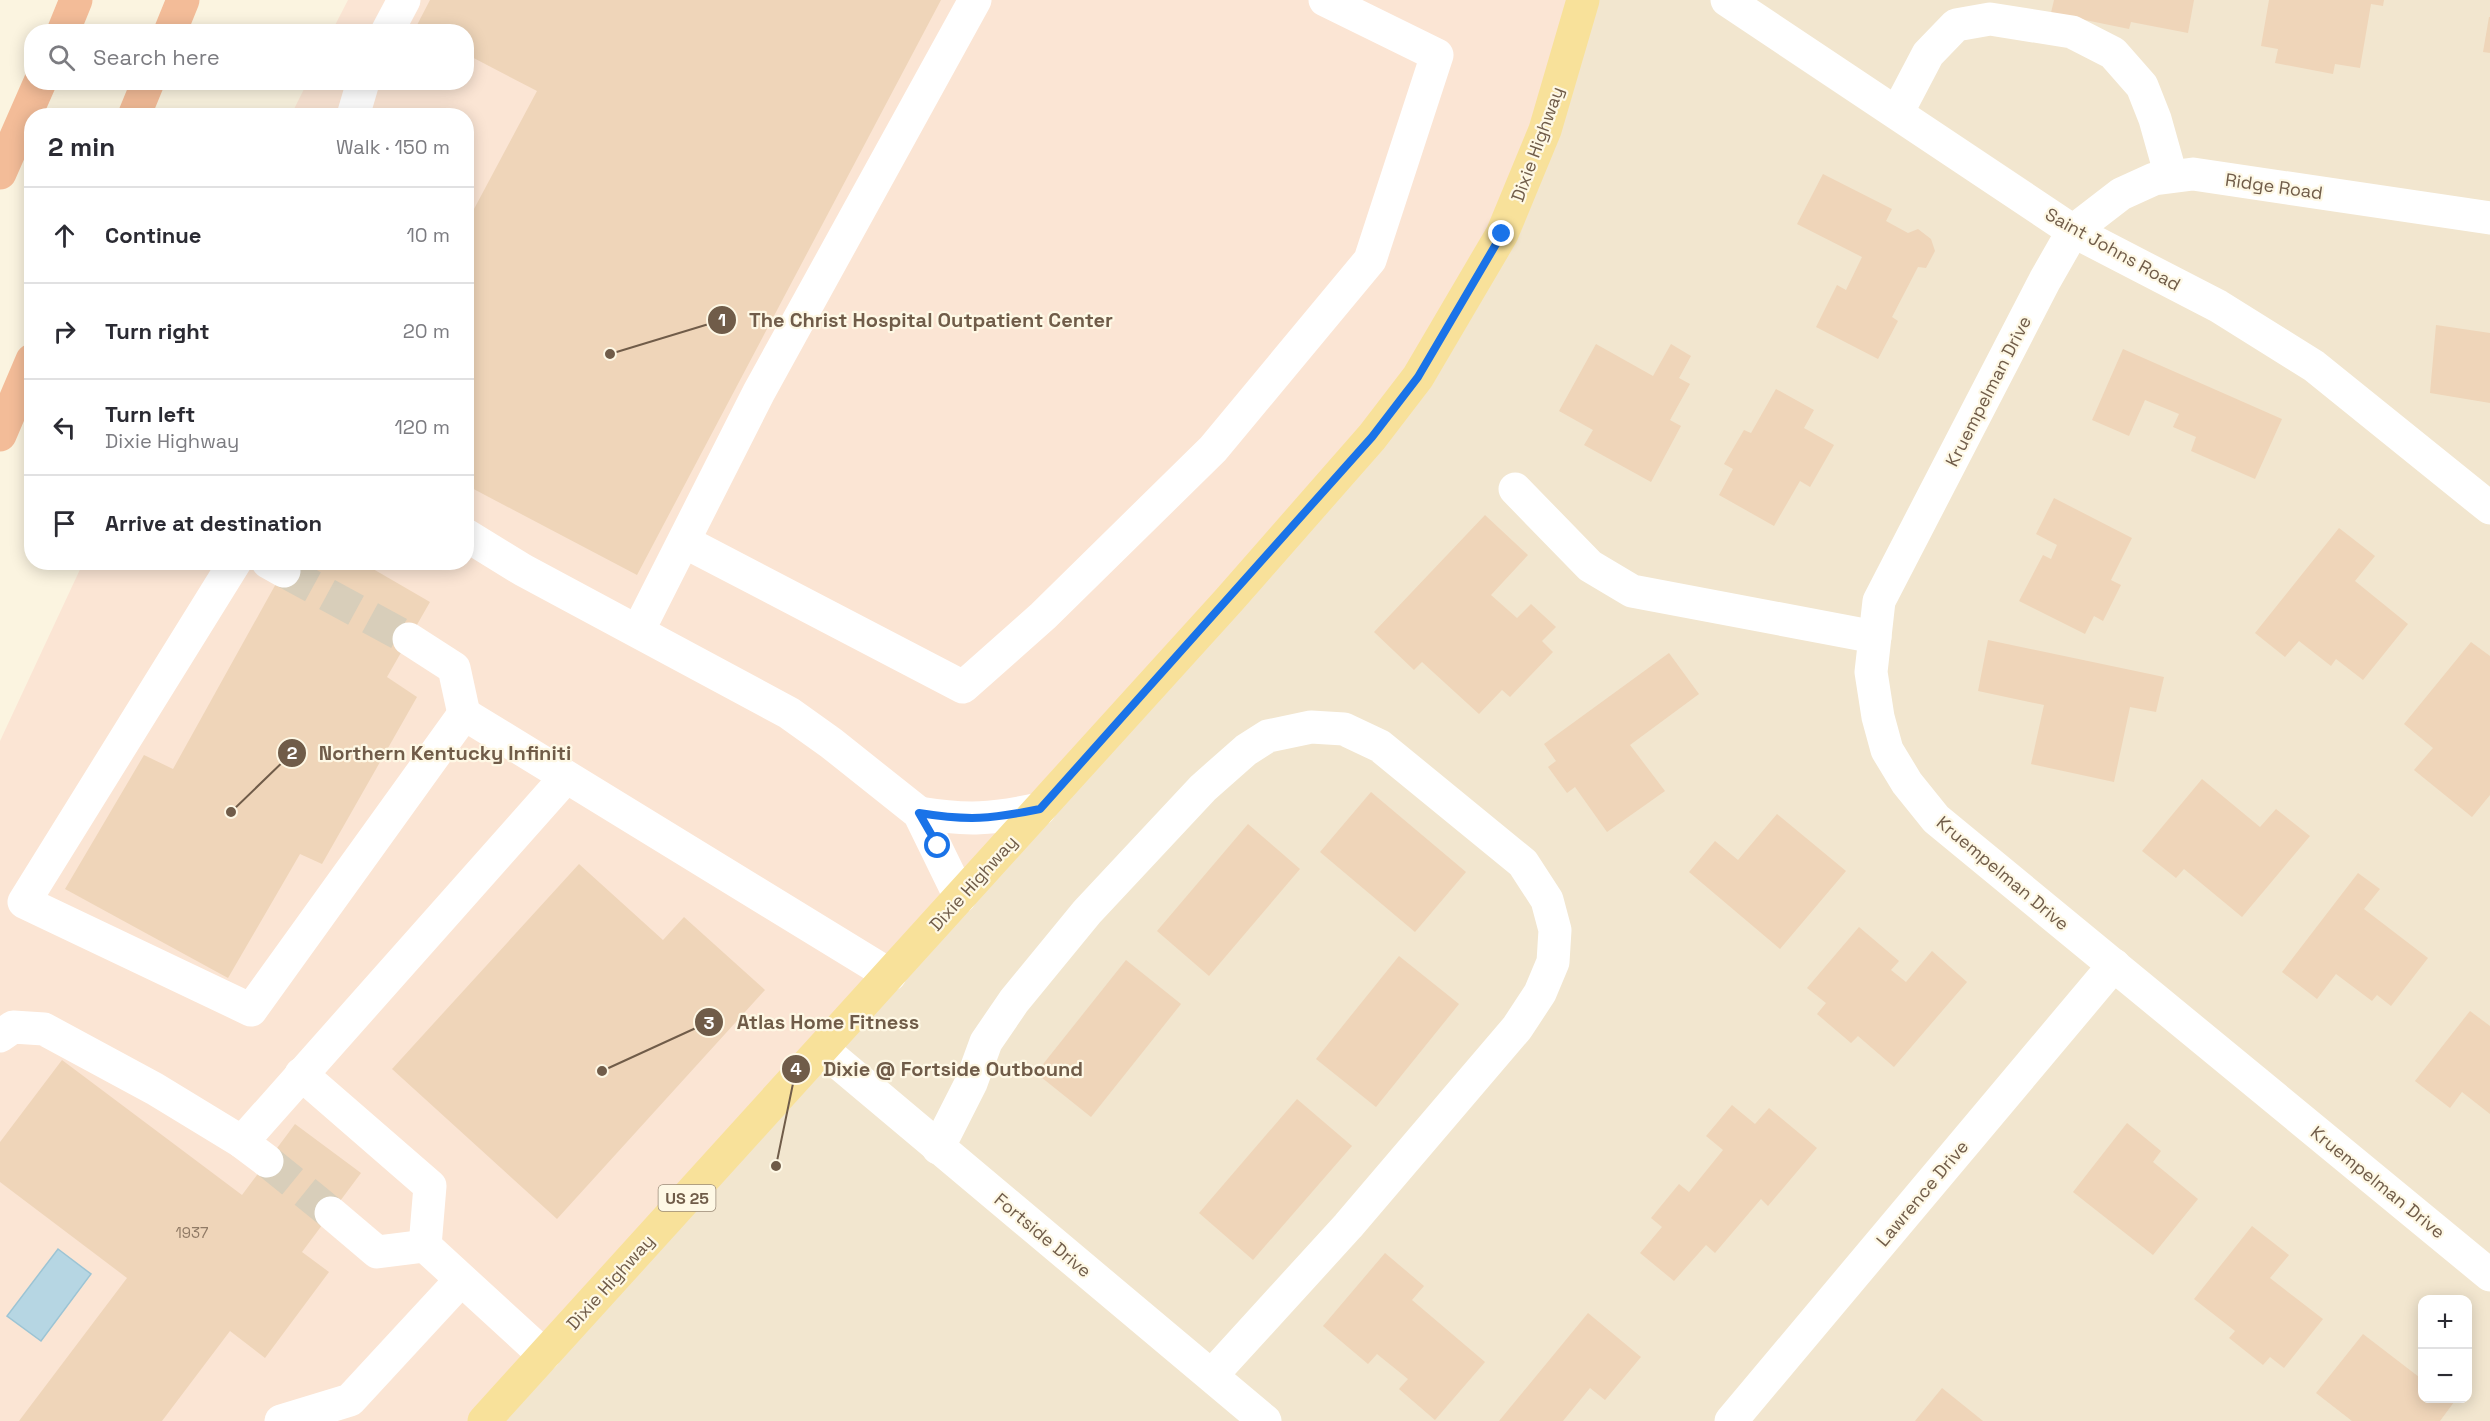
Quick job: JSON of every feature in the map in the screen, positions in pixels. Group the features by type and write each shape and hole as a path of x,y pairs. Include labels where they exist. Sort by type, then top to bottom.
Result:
{"highway":[{"path":"66,24 76,0"},
{"path":"173,24 183,0"},
{"path":"29,108 36,90"},
{"path":"137,108 145,90"},
{"path":"0,173 24,118"},
{"path":"0,435 24,379"}],"main road":[{"name":"Dixie Highway","path":"484,1421 1040,809 1372,437 1418,377 1502,234 1545,130 1583,0"}],"street":[{"path":"391,24 404,0"},
{"path":"638,631 759,392 975,0"},
{"path":"685,542 963,687 1043,616 1213,449 1370,261 1437,55 1325,0"},
{"name":"Saint Johns Road","path":"1727,0 2073,231 2218,306 2314,366 2490,508"},
{"path":"1898,113 1928,54 1956,24 1990,19 2072,32 2113,53 2142,86 2155,119 2171,176"},
{"path":"355,108 361,90"},
{"name":"Ridge Road","path":"2073,231 2121,194 2154,179 2193,174 2490,218"},
{"name":"Kruempelman Drive","path":"2073,231 1879,601 1871,672 1878,717 1887,750 1907,783 1936,819 2490,1275"},
{"path":"1515,489 1590,566 1632,591 1875,637"},
{"path":"474,540 523,570 789,713 919,813 960,897"},
{"path":"230,570 24,902 251,1010 464,714"},
{"path":"409,639 454,668 464,714 890,975"},
{"path":"938,1148 972,1083 986,1042 1014,1001 1087,912 1203,788 1245,750 1268,736 1311,727 1344,729 1380,746 1514,855 1547,900 1555,930 1553,962 1540,993 1517,1028 1348,1226 1212,1375"},
{"path":"0,1036 13,1027 44,1029 155,1089 255,1151 301,1074 566,777"},
{"path":"919,813 962,820 998,818 1040,809"},
{"name":"Lawrence Drive","path":"1731,1421 2114,964"},
{"name":"Fortside Drive","path":"822,1049 1265,1421"},
{"path":"301,1074 430,1186 425,1246 460,1281 544,1354"},
{"path":"331,1213 377,1252 425,1246"},
{"path":"280,1421 350,1400 460,1281"}],"shaded area":[{"path":"348,0 1583,0 1545,130 1418,377 484,1421 0,1421 0,741 80,570 474,570 474,108 294,108 304,90 474,90 474,24 336,24"},
{"path":"1583,0 2490,0 2490,1421 484,1421"}],"water":[{"path":"58,1249 91,1274 41,1341 7,1316"}],"building":[{"path":"430,0 941,0 637,575 474,489 474,209 537,91 474,58 474,24 418,24"},
{"path":"2054,0 2194,0 2188,33 2131,22 2129,29 2051,13"},
{"path":"2269,0 2384,0 2383,6 2371,4 2360,68 2335,64 2333,74 2275,63 2278,49 2261,46"},
{"path":"2490,17 2490,53 2483,52"},
{"path":"1823,174 1892,209 1886,221 1908,233 1918,229 1931,239 1935,251 1926,268 1918,267 1892,317 1898,321 1878,359 1816,327 1837,285 1846,290 1862,257 1797,224"},
{"path":"2436,325 2490,333 2490,403 2430,393"},
{"path":"1596,344 1653,376 1671,344 1691,356 1679,378 1690,384 1670,420 1681,426 1651,482 1584,445 1593,430 1559,411"},
{"path":"2123,349 2282,419 2255,479 2191,451 2196,437 2173,427 2179,414 2145,400 2129,436 2092,420"},
{"path":"1776,389 1814,410 1804,428 1834,445 1810,487 1800,481 1774,526 1719,495 1733,469 1724,464 1744,430 1751,433"},
{"path":"2054,498 2132,538 2111,580 2121,585 2103,621 2094,616 2085,634 2019,601 2043,555 2051,559 2057,545 2036,534"},
{"path":"1485,515 1528,555 1491,595 1517,618 1531,604 1556,627 1542,641 1553,652 1510,697 1502,690 1479,714 1422,662 1414,670 1374,632"},
{"path":"2339,528 2375,556 2355,581 2408,624 2363,680 2336,659 2331,666 2299,641 2285,657 2255,633"},
{"path":"284,570 375,570 430,602 387,677 417,697 322,864 300,854 228,978 65,889 144,755 173,769"},
{"path":"1988,640 2164,677 2156,712 2130,707 2114,782 2031,764 2044,705 1978,691"},
{"path":"2471,642 2490,656 2490,795 2472,817 2414,770 2433,748 2404,724"},
{"path":"1669,653 1699,694 1630,745 1665,791 1607,832 1575,787 1567,793 1548,767 1556,761 1544,744"},
{"path":"2202,779 2260,827 2276,809 2310,836 2242,917 2184,869 2176,878 2142,851"},
{"path":"1371,792 1466,872 1415,932 1320,852"},
{"path":"1777,814 1846,871 1780,949 1689,872 1715,841 1738,860"},
{"path":"1248,824 1300,869 1209,976 1157,931"},
{"path":"579,864 663,940 684,917 765,990 557,1219 392,1069"},
{"path":"2358,873 2380,889 2364,909 2428,958 2391,1006 2377,995 2372,1001 2336,974 2317,999 2282,972"},
{"path":"1859,927 1899,961 1891,970 1906,982 1932,951 1967,982 1894,1067 1858,1036 1851,1043 1817,1014 1826,1003 1807,988"},
{"path":"1399,956 1459,1004 1376,1107 1316,1059"},
{"path":"1126,960 1181,1004 1091,1117 1036,1073"},
{"path":"2470,1011 2490,1026 2490,1114 2462,1092 2450,1108 2415,1081"},
{"path":"62,1060 242,1195 295,1124 361,1173 302,1252 329,1272 265,1358 230,1331 162,1421 19,1421 127,1278 0,1182 0,1142"},
{"path":"1297,1099 1352,1146 1253,1260 1199,1213"},
{"path":"1732,1105 1755,1124 1769,1108 1817,1148 1768,1206 1761,1199 1715,1253 1706,1245 1674,1281 1640,1253 1662,1227 1651,1218 1679,1184 1689,1192 1723,1150 1706,1136"},
{"path":"2127,1123 2161,1151 2153,1162 2198,1199 2153,1255 2073,1192"},
{"path":"2252,1226 2289,1255 2270,1278 2323,1319 2284,1368 2270,1357 2263,1365 2229,1338 2235,1331 2194,1299"},
{"path":"1385,1253 1424,1286 1412,1300 1485,1362 1435,1420 1399,1389 1408,1379 1377,1354 1368,1364 1323,1326"},
{"path":"1588,1313 1641,1357 1605,1400 1590,1388 1563,1421 1499,1421"},
{"path":"2363,1334 2418,1376 2418,1403 2453,1403 2440,1421 2352,1421 2316,1393"},
{"path":"1942,1388 1983,1421 1915,1421"}],"tunnel":[{"path":"284,571 409,639"},
{"path":"267,1161 331,1213"}],"place":[{"name":"The Christ Hospital Outpatient Center","path":"610,354"},
{"name":"Northern Kentucky Infiniti","path":"231,812"},
{"name":"Atlas Home Fitness","path":"602,1071"},
{"name":"Dixie @ Fortside Outbound","path":"776,1166"}],"route":[{"path":"938,846 919,813 962,820 998,818 1040,809 1229,600 1372,437 1418,377 1502,234"}]}
